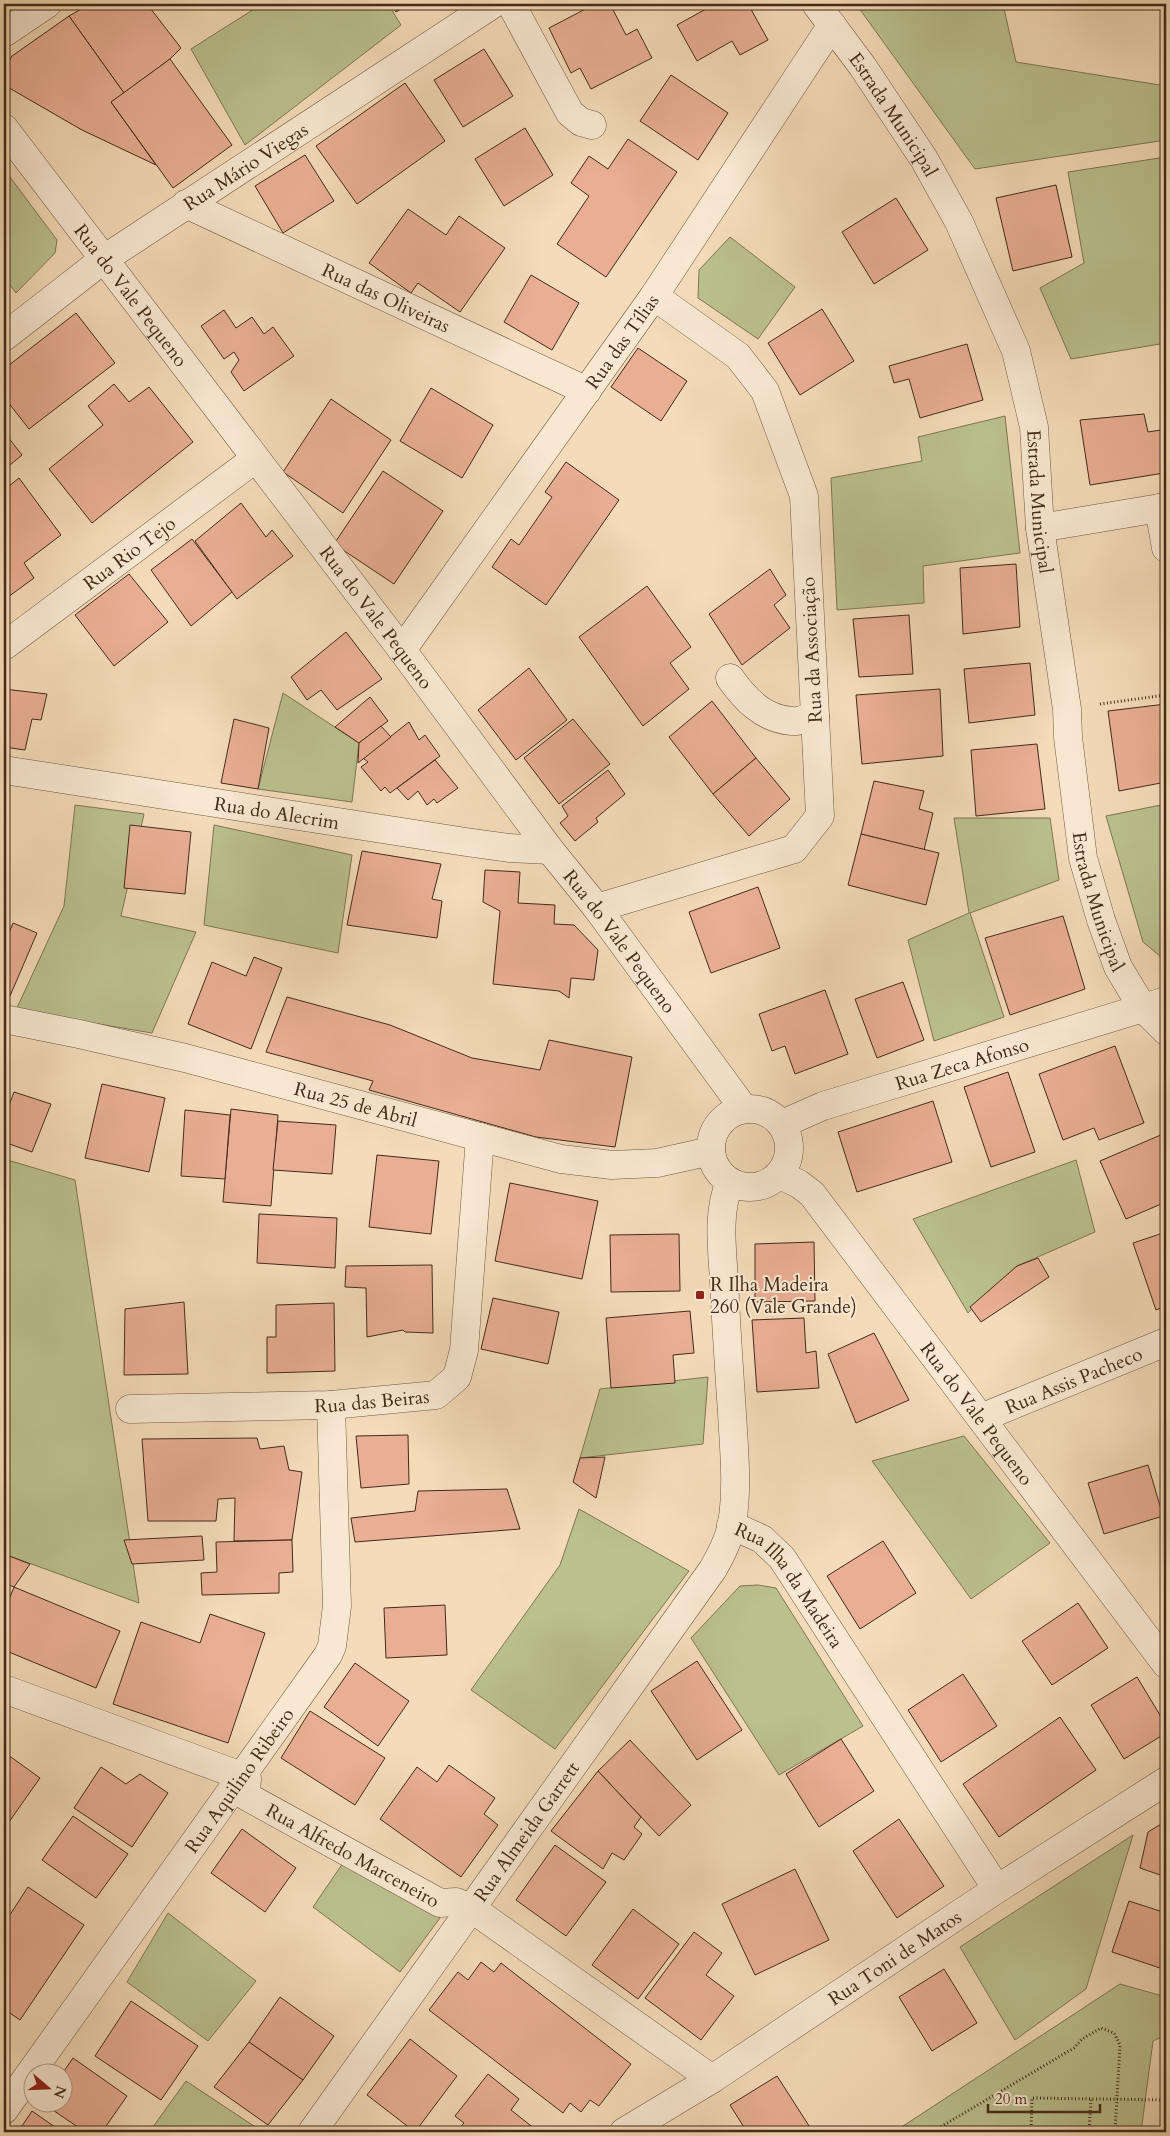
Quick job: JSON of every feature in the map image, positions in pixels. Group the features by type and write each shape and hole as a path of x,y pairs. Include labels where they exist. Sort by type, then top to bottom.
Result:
{"street":[{"path":"4,33 47,4"},
{"name":"Rua Mário Viegas","path":"4,337 104,259 493,4"},
{"path":"511,4 570,113 581,122 592,125"},
{"name":"Rua das Tílias","path":"402,650 654,296 824,15"},
{"name":"Estrada Municipal","path":"824,15 863,67 924,159 959,222 1016,351 1034,427 1040,528 1067,709 1068,737 1083,858 1101,920 1118,967 1154,1004 1166,1031"},
{"name":"Rua do Vale Pequeno","path":"4,128 402,650 550,850 597,908 744,1108"},
{"name":"Rua das Oliveiras","path":"186,204 587,391"},
{"name":"Rua da Associação","path":"597,908 794,849 820,816 804,496 765,390 738,356 654,296"},
{"name":"Rua Rio Tejo","path":"4,646 255,459"},
{"path":"1040,528 1163,507 1166,548"},
{"path":"730,678 756,709 793,721 815,716"},
{"name":"Rua do Alecrim","path":"4,770 466,842 509,848 550,850"},
{"name":"Rua Zeca Afonso","path":"782,1124 823,1106 1154,1004"},
{"name":"Rua 25 de Abril","path":"4,1019 185,1058 561,1159 612,1165 657,1163 711,1151"},
{"path":"744,1108 759,1109 772,1114 782,1124 789,1137 790,1150 787,1163 780,1175 761,1186 751,1188 730,1182 717,1169 711,1151 711,1139 723,1119 732,1112 744,1108"},
{"name":"Rua das Beiras","path":"130,1409 331,1405 436,1396 457,1377 464,1350 480,1137"},
{"name":"Rua do Vale Pequeno","path":"780,1175 799,1184 812,1194 1166,1664"},
{"name":"Rua Ilha da Madeira","path":"730,1182 724,1196 722,1212 722,1254 735,1467 731,1526 762,1538 782,1558 997,1889"},
{"name":"Rua Assis Pacheco","path":"981,1418 1166,1342"},
{"name":"Rua Aquilino Ribeiro","path":"4,2110 240,1775 328,1655 332,1646 337,1606 331,1405"},
{"name":"Rua Almeida Garrett","path":"312,2132 713,1569 725,1546 731,1526"},
{"path":"4,1689 240,1775"},
{"name":"Rua Alfredo Marceneiro","path":"240,1775 246,1778 246,1796 440,1903 456,1902 470,1908 712,2079"},
{"name":"Rua Toni de Matos","path":"624,2132 712,2079 997,1889 1166,1781"}],"path":[{"path":"1067,709 1166,695"},
{"path":"932,2132 1074,2048 1082,2039 1100,2028 1114,2033 1120,2045 1116,2132"},
{"path":"1031,2132 1032,2098 1166,2100"},
{"path":"1089,2132 1091,2099"}],"green space":[{"path":"262,4 388,4 401,25 245,145 191,49"},
{"path":"856,4 1003,4 1016,62 1166,86 1166,140 975,169"},
{"path":"1166,157 1166,343 1071,359 1040,288 1084,263 1068,172"},
{"path":"4,169 57,240 55,253 16,293 4,277"},
{"path":"730,237 795,287 758,339 698,298 699,270"},
{"path":"1005,416 1020,553 923,566 924,603 837,610 831,478 922,461 918,437"},
{"path":"283,693 359,743 352,802 258,789"},
{"path":"1166,804 1166,961 1143,942 1106,816"},
{"path":"75,805 144,814 121,916 196,932 152,1033 16,1010 64,906"},
{"path":"954,818 1050,818 1059,880 970,913 1004,1017 934,1041 908,940 969,913"},
{"path":"214,825 352,855 338,953 204,925"},
{"path":"4,1159 75,1180 139,1603 4,1554"},
{"path":"1076,1160 1095,1232 1017,1266 968,1313 913,1219"},
{"path":"708,1377 703,1444 580,1458 600,1389"},
{"path":"964,1436 1050,1543 971,1599 872,1461"},
{"path":"579,1509 689,1571 555,1749 471,1690 560,1565"},
{"path":"758,1585 776,1588 863,1726 779,1775 691,1638 740,1586"},
{"path":"1133,1835 1086,1989 1015,2040 960,1947"},
{"path":"345,1860 440,1918 400,1972 313,1907"},
{"path":"168,1913 256,1981 208,2041 127,1982"},
{"path":"1120,1984 1166,1997 1166,2035 1153,2041 1141,2132 894,2132"},
{"path":"186,2081 263,2132 150,2131"}],"building":[{"path":"90,4 147,4 181,48 170,59 124,93 69,16"},
{"path":"390,4 409,4 396,12"},
{"path":"595,4 610,4 626,35 637,29 652,58 591,89 580,68 571,73 549,28"},
{"path":"715,4 748,4 768,40 740,55 732,41 697,61 677,25"},
{"path":"69,16 124,93 111,102 156,165 82,130 4,85 4,70 12,56"},
{"path":"484,49 513,96 463,127 434,80"},
{"path":"170,59 232,145 173,188 111,102"},
{"path":"671,75 728,113 698,160 640,121"},
{"path":"405,83 445,141 357,204 316,146"},
{"path":"525,128 553,175 504,206 475,159"},
{"path":"628,139 677,172 606,277 557,244 589,196 571,183 589,156 608,169"},
{"path":"305,155 334,201 283,233 255,186"},
{"path":"1056,185 1072,257 1013,271 996,198"},
{"path":"896,198 928,250 874,284 842,232"},
{"path":"408,209 446,235 459,216 505,248 460,312 418,283 411,293 369,263"},
{"path":"531,275 579,303 552,350 504,322"},
{"path":"822,309 854,361 800,395 768,343"},
{"path":"224,310 236,328 252,317 264,334 273,327 294,356 244,391 231,372 239,360 234,352 224,359 201,326"},
{"path":"76,313 115,363 29,429 4,397 4,369"},
{"path":"967,344 983,400 920,418 909,379 894,383 889,366"},
{"path":"638,348 687,381 661,421 611,387"},
{"path":"114,384 129,402 149,387 193,442 92,523 49,469 103,425 88,406"},
{"path":"431,388 493,425 462,478 400,441"},
{"path":"331,399 391,440 343,513 283,472"},
{"path":"1144,414 1148,432 1161,430 1164,473 1090,485 1080,420"},
{"path":"4,432 22,455 4,470"},
{"path":"566,462 619,500 546,605 492,567 511,539 519,545 552,497 545,492"},
{"path":"383,471 443,511 394,584 334,544"},
{"path":"19,478 61,535 24,563 34,578 4,600 4,490"},
{"path":"241,503 266,537 272,530 293,556 237,599 195,541"},
{"path":"192,539 232,592 191,626 151,570"},
{"path":"1016,564 1020,627 963,634 960,568"},
{"path":"770,569 786,595 774,605 790,628 742,665 709,614"},
{"path":"129,574 168,622 114,666 75,615"},
{"path":"647,586 691,647 670,663 689,689 643,726 579,637"},
{"path":"909,615 913,674 859,677 853,619"},
{"path":"346,632 382,679 337,710 321,690 307,700 291,677"},
{"path":"1030,663 1035,715 969,723 964,669"},
{"path":"529,668 567,720 516,760 478,710"},
{"path":"4,689 47,694 41,720 32,719 25,750 4,747"},
{"path":"940,689 943,756 862,764 856,695"},
{"path":"370,697 388,721 359,743 335,727"},
{"path":"712,701 756,758 713,794 669,737"},
{"path":"1166,704 1166,782 1119,791 1108,711"},
{"path":"234,719 269,728 258,789 221,783"},
{"path":"573,719 610,764 559,804 524,758"},
{"path":"409,722 419,740 425,735 440,756 390,793 385,787 381,791 361,767 368,762 363,758"},
{"path":"381,726 391,737 358,763 359,743"},
{"path":"1037,744 1045,809 976,816 971,750"},
{"path":"756,758 790,799 749,836 713,794"},
{"path":"435,760 458,788 437,803 434,799 427,805 418,791 408,800 397,788"},
{"path":"608,770 625,794 596,818 598,822 575,841 560,823 568,816 562,806"},
{"path":"874,781 924,791 919,809 933,813 924,850 861,834"},
{"path":"130,825 191,832 185,894 124,888"},
{"path":"861,834 939,853 926,905 848,885"},
{"path":"362,851 441,864 432,899 442,901 437,938 347,925"},
{"path":"485,870 520,872 518,903 555,905 554,924 574,925 598,950 594,980 571,978 569,998 559,991 493,984 500,911 483,902"},
{"path":"758,887 780,948 711,973 689,912"},
{"path":"1063,916 1085,989 1010,1015 985,938"},
{"path":"13,923 37,933 10,996 4,994 4,934 8,936"},
{"path":"254,957 282,968 251,1049 188,1024 212,962 246,976"},
{"path":"903,982 924,1040 877,1058 855,999"},
{"path":"825,990 848,1054 795,1074 785,1046 772,1051 759,1014"},
{"path":"287,997 390,1025 472,1058 540,1070 549,1040 632,1057 615,1147 536,1137 369,1090 373,1081 266,1052"},
{"path":"1115,1046 1144,1123 1099,1140 1094,1128 1063,1140 1039,1074"},
{"path":"1008,1072 1035,1152 991,1167 964,1087"},
{"path":"102,1084 165,1098 149,1172 85,1158"},
{"path":"14,1092 51,1104 32,1152 4,1142 4,1119"},
{"path":"933,1101 952,1162 857,1192 838,1132"},
{"path":"231,1109 278,1115 271,1206 223,1202"},
{"path":"185,1110 230,1115 225,1179 181,1176"},
{"path":"278,1121 336,1125 332,1174 273,1170"},
{"path":"1163,1134 1166,1141 1166,1202 1126,1219 1100,1161"},
{"path":"377,1155 439,1161 431,1234 369,1227"},
{"path":"510,1183 598,1201 582,1279 495,1261"},
{"path":"259,1214 337,1218 335,1268 257,1263"},
{"path":"1166,1232 1166,1306 1156,1310 1133,1243"},
{"path":"679,1234 680,1291 611,1292 610,1235"},
{"path":"814,1242 815,1301 755,1302 755,1244"},
{"path":"1038,1258 1049,1277 981,1322 970,1307 1017,1266"},
{"path":"432,1265 433,1333 405,1332 403,1330 367,1337 366,1288 345,1287 346,1266"},
{"path":"493,1298 559,1312 548,1364 481,1349"},
{"path":"184,1302 188,1374 124,1375 125,1309"},
{"path":"334,1303 335,1371 267,1373 267,1337 276,1337 276,1305"},
{"path":"690,1311 694,1353 673,1355 675,1383 611,1388 606,1318"},
{"path":"804,1318 806,1353 816,1351 819,1388 757,1392 752,1320"},
{"path":"874,1333 909,1400 856,1423 828,1354"},
{"path":"408,1435 409,1484 361,1488 356,1436"},
{"path":"257,1438 260,1449 284,1446 289,1470 302,1472 292,1540 234,1541 235,1498 218,1499 216,1521 148,1521 142,1439"},
{"path":"605,1457 596,1498 573,1482 580,1458"},
{"path":"1148,1465 1163,1516 1104,1534 1088,1483"},
{"path":"507,1489 520,1529 355,1542 351,1518 415,1511 418,1491"},
{"path":"202,1536 204,1560 132,1564 124,1540"},
{"path":"292,1540 293,1572 279,1573 279,1593 202,1595 201,1573 217,1572 216,1542"},
{"path":"883,1541 916,1593 860,1629 827,1576"},
{"path":"4,1554 30,1564 14,1587 4,1583"},
{"path":"14,1587 120,1631 96,1688 4,1650 4,1612"},
{"path":"1078,1603 1108,1648 1052,1685 1022,1641"},
{"path":"445,1605 447,1655 386,1658 384,1608"},
{"path":"210,1614 265,1633 228,1743 113,1704 141,1622 200,1643"},
{"path":"697,1661 742,1730 697,1760 651,1691"},
{"path":"355,1663 409,1701 378,1746 324,1707"},
{"path":"963,1674 997,1726 941,1762 908,1710"},
{"path":"1137,1677 1166,1725 1166,1733 1124,1759 1091,1705"},
{"path":"310,1711 385,1758 355,1805 281,1758"},
{"path":"1060,1717 1096,1770 999,1837 963,1784"},
{"path":"841,1739 874,1791 819,1827 786,1774"},
{"path":"630,1740 691,1805 659,1836 598,1771"},
{"path":"4,1752 40,1778 9,1822 4,1819"},
{"path":"449,1765 495,1798 484,1814 498,1825 461,1877 380,1819 417,1767 437,1782"},
{"path":"101,1767 126,1784 140,1774 168,1793 132,1847 74,1808"},
{"path":"598,1771 641,1817 634,1827 642,1834 624,1860 612,1853 603,1869 551,1831"},
{"path":"73,1816 128,1854 96,1898 42,1860"},
{"path":"899,1819 944,1886 897,1918 853,1851"},
{"path":"1166,1821 1166,1877 1140,1868 1148,1832"},
{"path":"242,1829 296,1868 265,1912 211,1873"},
{"path":"555,1845 606,1882 566,1936 516,1900"},
{"path":"795,1869 829,1940 755,1975 722,1904"},
{"path":"28,1887 84,1925 20,2020 4,2009 4,1924"},
{"path":"1129,1901 1166,1913 1166,1970 1112,1952"},
{"path":"633,1909 679,1944 638,1999 592,1965"},
{"path":"694,1932 722,1953 706,1975 734,1996 701,2040 645,1998"},
{"path":"481,1962 494,1972 501,1963 631,2064 599,2106 590,2100 581,2112 570,2103 563,2113 429,2010 458,1972 468,1980"},
{"path":"944,1969 977,2023 932,2051 899,1997"},
{"path":"280,1997 334,2036 303,2080 249,2042"},
{"path":"131,2001 198,2046 161,2100 95,2056"},
{"path":"410,2039 457,2076 415,2132 367,2095"},
{"path":"249,2042 303,2080 268,2125 214,2087"},
{"path":"73,2058 127,2096 102,2132 85,2132 59,2114 72,2114 72,2064 69,2064"},
{"path":"488,2074 519,2099 511,2110 535,2129 532,2132 456,2132 464,2123 455,2116"},
{"path":"777,2076 813,2132 747,2132 730,2105"},
{"path":"30,2114 36,2114 62,2132 18,2132"},
{"path":"704,2126 708,2132 693,2132"}],"place":[{"name":"R Ilha Madeira 260 (Vale Grande)","path":"700,1295"}]}
